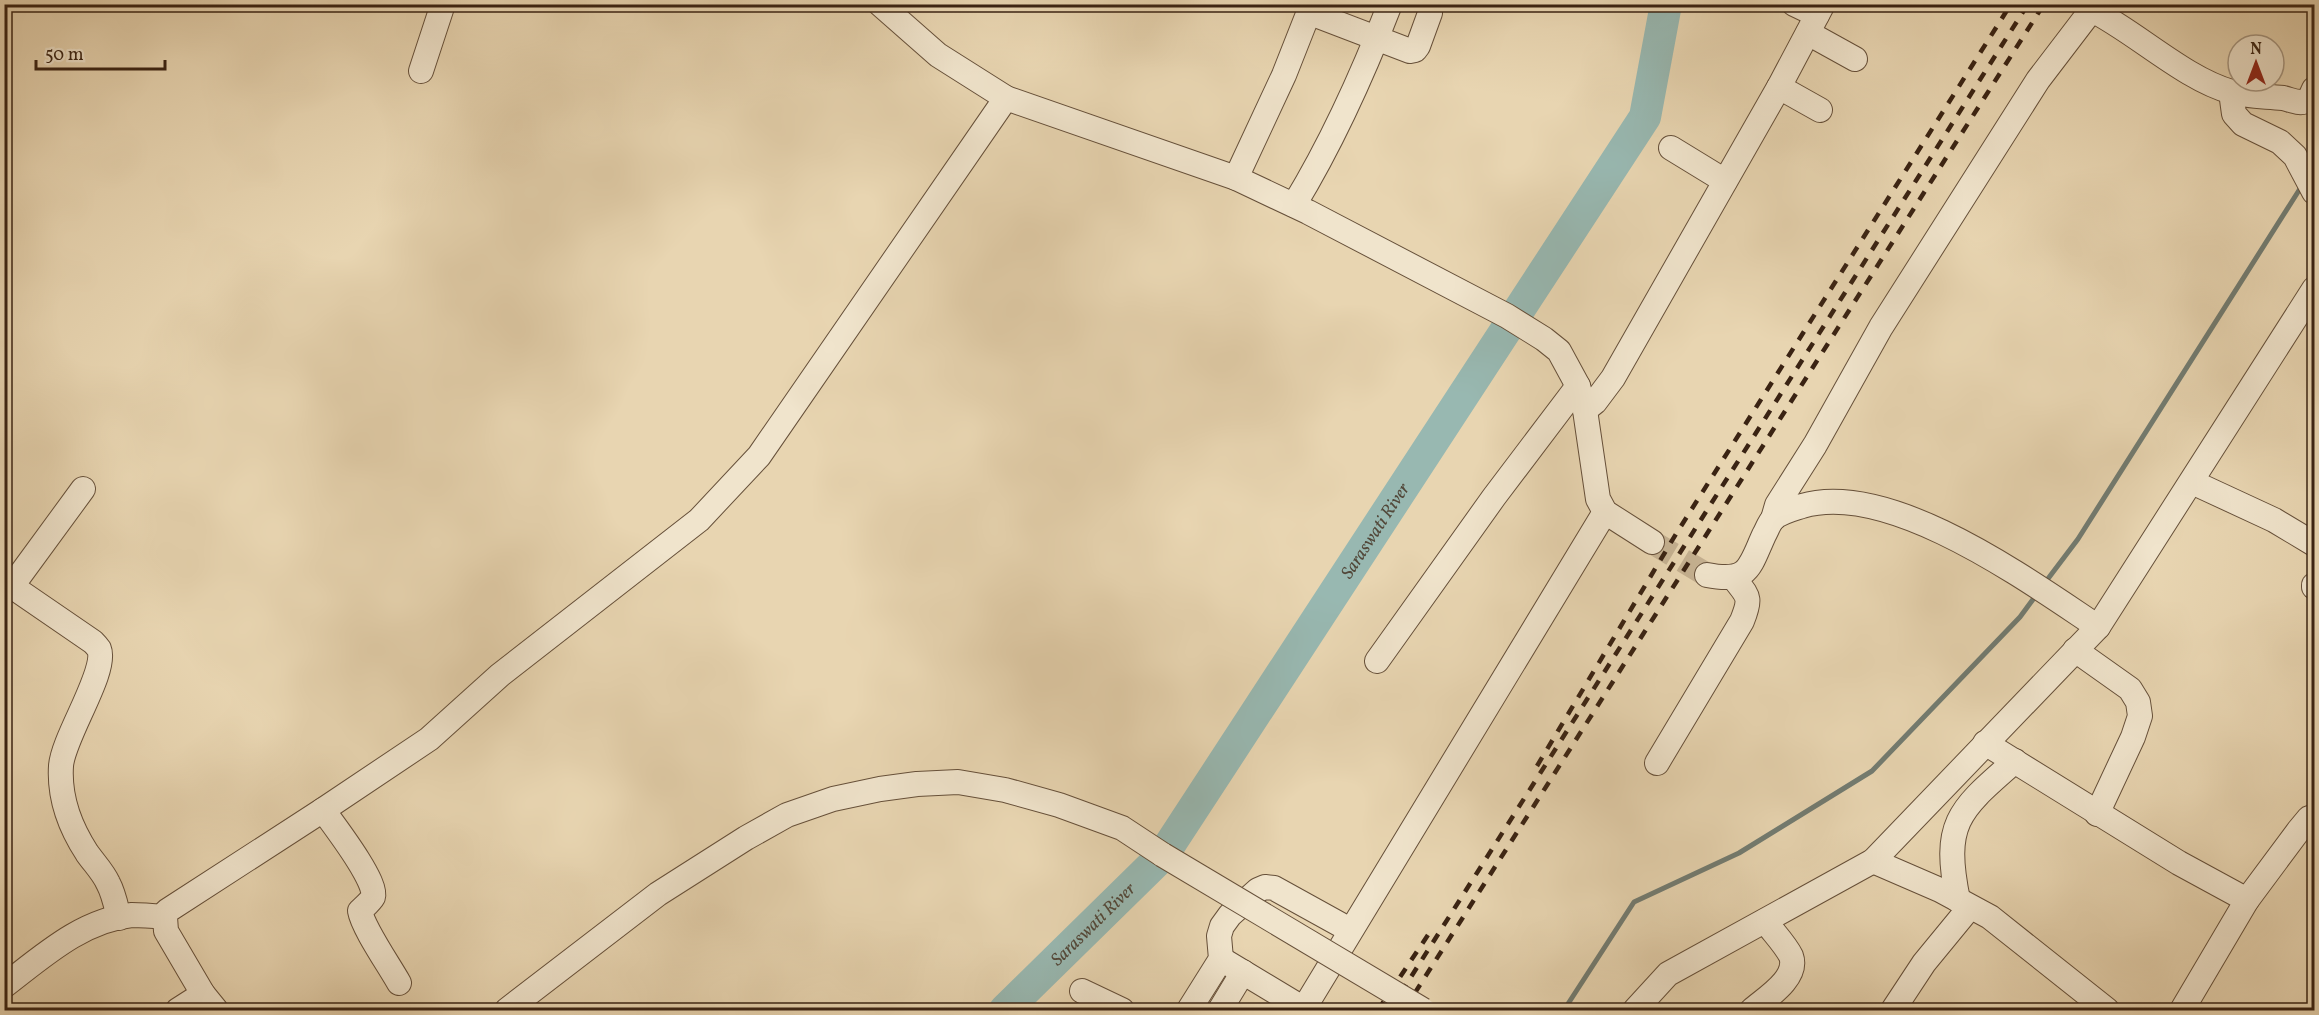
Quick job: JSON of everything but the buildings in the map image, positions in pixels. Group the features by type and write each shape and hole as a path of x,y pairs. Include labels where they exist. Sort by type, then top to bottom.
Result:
{"street":[{"path":"422,71 443,4"},
{"path":"880,4 938,55 1006,98 1236,178 1294,205 1507,316 1544,339 1559,351 1578,386 1585,410 1598,499 1605,512 1652,542"},
{"path":"1294,205 1345,113 1378,38 1390,4"},
{"path":"1794,4 1816,18 1856,59"},
{"path":"1707,575 1733,577 1742,575 1749,568 1773,519 1777,505 1815,445 1881,327 2038,80 2094,7 2192,73 2226,90"},
{"path":"1236,178 1284,75 1310,8 1410,51 1415,50 1424,35 1430,13"},
{"path":"1585,410 1595,402 1613,378 1816,18"},
{"path":"1779,87 1820,110"},
{"path":"2234,93 2301,103 2309,100 2314,89"},
{"path":"2230,93 2234,114 2243,124 2280,142 2295,156 2314,192"},
{"path":"178,1011 209,1002 166,931 167,910 323,810 429,738 500,675 699,520 759,456 1006,98"},
{"path":"1671,148 1725,181"},
{"path":"1635,1011 1668,974 1873,861 2098,627 2192,483 2314,288"},
{"path":"1377,661 1494,497 1578,386"},
{"path":"2192,483 2274,520 2314,544"},
{"path":"83,489 8,584 93,642 99,649 99,661 91,690 76,719 61,764 61,788 67,814 85,849 107,882 119,918"},
{"path":"1773,519 1789,510 1816,502 1838,501 1868,506 1926,524 1983,553 2098,627"},
{"path":"1221,959 1303,1010 1605,512"},
{"path":"1657,763 1742,621 1748,605 1748,597 1733,577"},
{"path":"2075,650 2130,689 2138,702 2140,716 2133,737 2097,814"},
{"path":"1985,743 2097,814 2247,900"},
{"path":"1893,1011 1964,903 1951,854 1953,835 1960,816 1978,794 2015,761"},
{"path":"507,1011 658,894 787,815 834,799 880,789 958,782 1005,790 1059,805 1122,828 1423,1011"},
{"path":"323,810 367,874 373,888 373,897 360,911 362,922 399,983"},
{"path":"2182,1011 2247,900 2299,830 2314,817"},
{"path":"1873,861 1990,917 2103,1009"},
{"path":"1188,1011 1221,959 1219,936 1222,926 1238,907 1258,890 1265,887 1274,888 1350,930"},
{"path":"4,987 61,942 99,922 132,915 165,917"},
{"path":"1752,1011 1792,972 1793,964 1790,954 1765,921"},
{"path":"1220,1011 1243,972"},
{"path":"1082,991 1122,1011"}],"waterway":[{"name":"Saraswati River","path":"1005,1010 1163,855 1645,117 1666,4"},
{"path":"2044,584 2078,539 2303,184"},
{"path":"1564,1010 1634,902 1739,853 1872,771 2020,617 2037,594"}],"tunnel":[{"path":"1652,542 1707,575"}],"railway":[{"path":"1537,766 1676,534 2011,4"},
{"path":"1390,1010 2028,4"},
{"path":"1404,1010 2044,4"},
{"path":"1378,1010 1428,935"}]}
